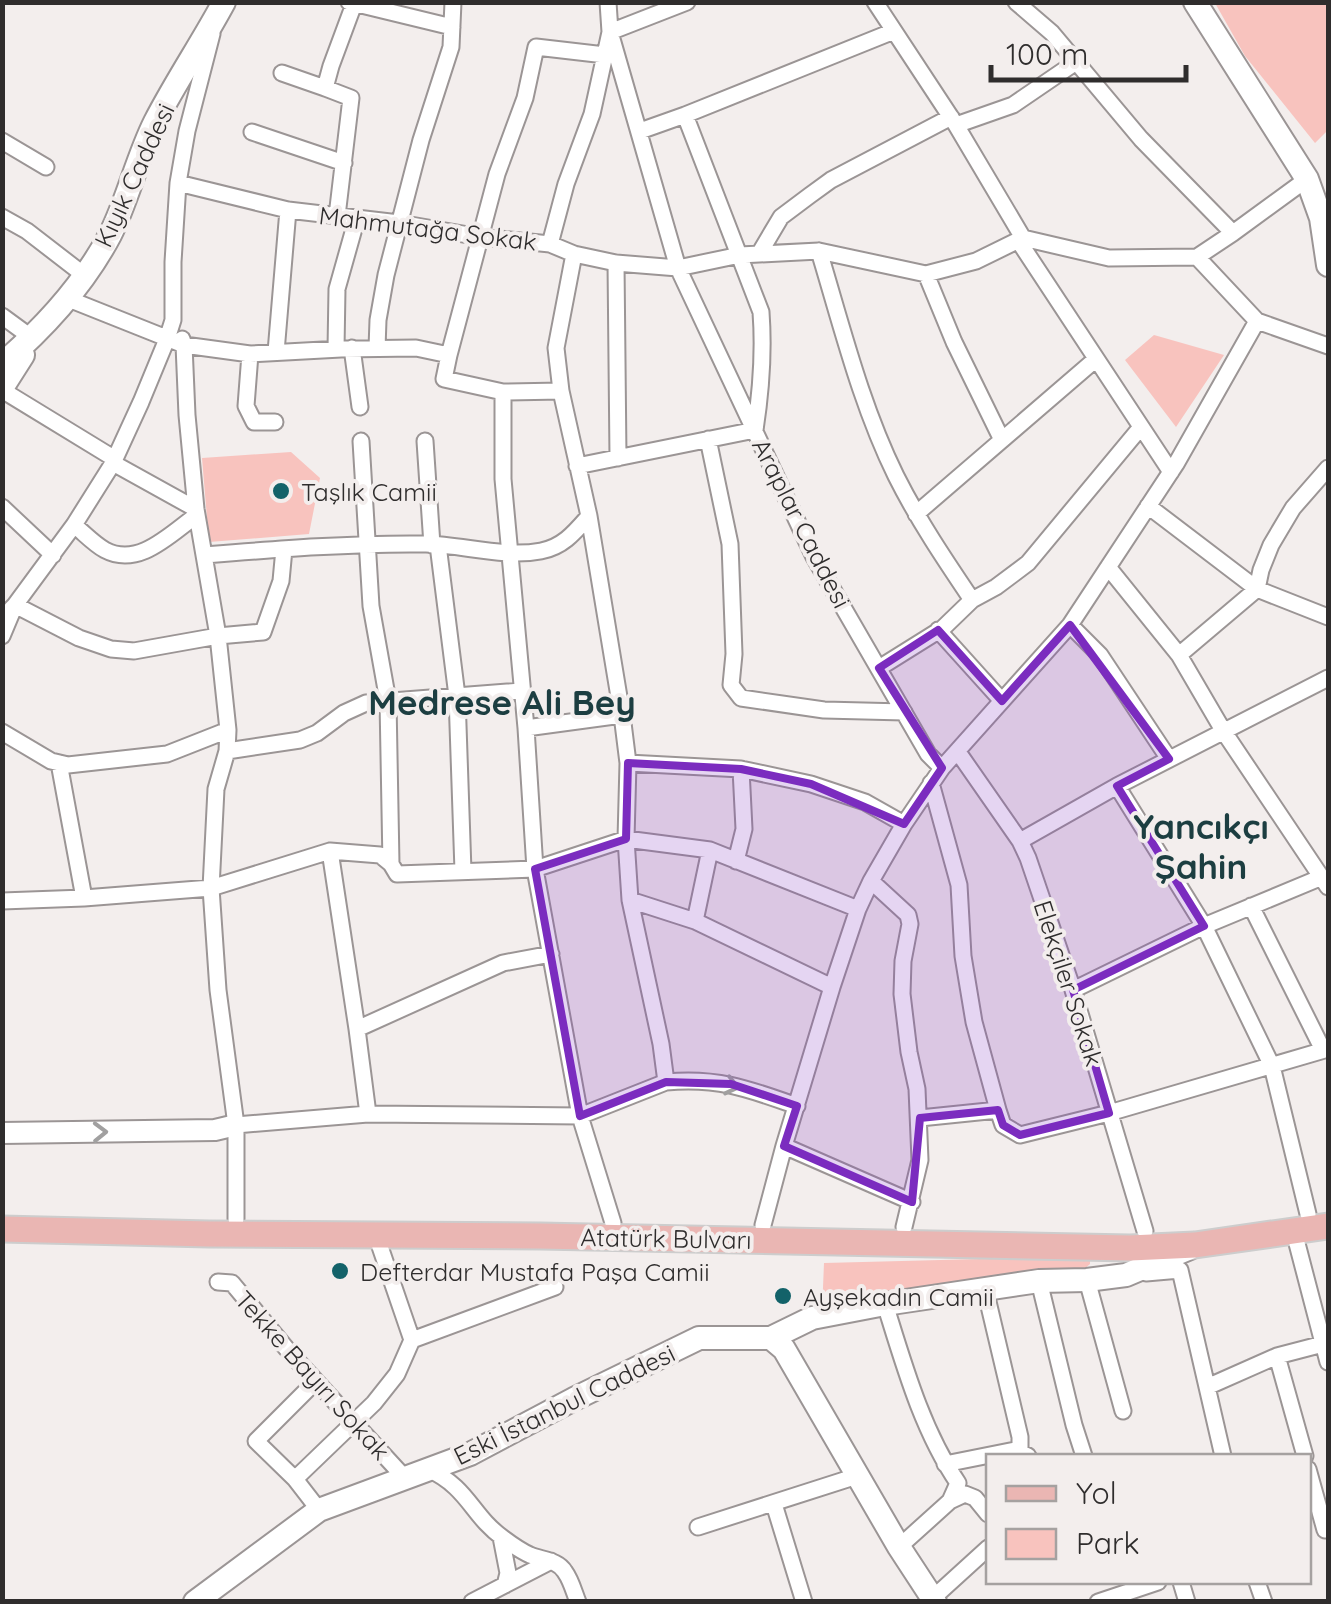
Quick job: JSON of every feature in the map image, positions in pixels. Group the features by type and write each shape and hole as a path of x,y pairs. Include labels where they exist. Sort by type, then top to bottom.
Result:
{"main road":[{"path":"1195,2 1306,179 1321,218 1328,266"},
{"name":"Kıyık Caddesi","path":"2,364 32,338 66,298 111,233 157,118 218,13"},
{"name":"Kıyık Caddesi","path":"2,389 32,338"},
{"name":"Atatürk Bulvarı","path":"2,1214 763,1225 908,1214 1144,1231 1315,1221"},
{"name":"Atatürk Bulvarı","path":"2,1229 1112,1248 1195,1245 1315,1221"},
{"name":"Eski İstanbul Caddesi","path":"195,1602 319,1510 470,1454 699,1338 771,1338 812,1318 885,1304 986,1288 1126,1275 1195,1245"},
{"path":"771,1338 784,1349 898,1547 934,1600"}],"street":[{"path":"378,348 378,320 399,223 451,46 453,2"},
{"path":"550,244 566,184 592,114 610,32 608,2"},
{"path":"610,32 687,2"},
{"path":"875,2 953,121 1096,359 1171,472"},
{"path":"1016,2 1052,33 1141,138 1234,234"},
{"path":"326,88 351,3 452,27"},
{"path":"2,636 9,610 74,524 114,461 142,402 173,320 178,183 187,131 218,13"},
{"path":"640,131 894,31"},
{"name":"Araplar Caddesi","path":"610,32 678,268 814,557 928,754 942,768"},
{"path":"561,392 502,392 444,379 497,174 525,98 536,46 605,55"},
{"path":"759,254 781,217 844,173 953,121 1014,105 1076,62"},
{"path":"282,73 351,98 337,216"},
{"path":"577,466 755,430 763,340 760,312 685,115"},
{"path":"252,132 344,163"},
{"path":"2,141 46,167"},
{"path":"1002,440 926,274 976,260 1021,239 1109,258 1197,257 1306,179"},
{"name":"Mahmutağa Sokak","path":"178,183 288,210 550,244 574,254 616,262 678,268 740,254 819,251 926,274"},
{"path":"276,352 288,210"},
{"path":"2,217 26,230 84,275"},
{"path":"358,218 337,289 344,349 360,407"},
{"path":"819,251 861,389 895,475 925,531 972,600"},
{"path":"574,254 556,348 622,715 628,763 626,839 630,900 662,1044 666,1082"},
{"path":"1197,257 1257,321 1328,346"},
{"path":"616,262 618,458"},
{"path":"66,298 184,345 250,354 416,348 448,355"},
{"path":"2,316 32,338"},
{"path":"173,320 184,345 196,512 218,636 228,730 216,789 211,888 218,990 236,1125 236,1220"},
{"path":"763,1225 832,987 871,880 942,768 1070,625 1171,472 1257,321"},
{"path":"250,354 246,406 254,422 276,422"},
{"path":"916,514 1096,359"},
{"path":"2,389 196,512"},
{"path":"502,392 502,479 535,869 580,1116 613,1223"},
{"path":"879,668 1028,563 1141,427"},
{"path":"708,439 730,544 734,639 731,685 741,698 824,710 904,712"},
{"path":"360,441 371,606 388,702 391,864"},
{"path":"425,442 435,545 458,696 463,872"},
{"path":"1178,654 1258,589 1278,532 1328,468"},
{"path":"1148,506 1258,589 1328,618"},
{"path":"2,507 52,555"},
{"path":"74,524 102,548 119,556 140,555 196,512"},
{"path":"204,555 368,544 541,551 571,537 589,516"},
{"path":"9,610 111,649 134,651 263,632 281,581 284,549"},
{"path":"1073,990 1204,926 1325,882 1224,732 1178,654 1108,567"},
{"path":"1070,625 1100,655 1169,760"},
{"path":"938,630 1002,701"},
{"path":"1020,841 1116,786 1328,678"},
{"path":"226,751 300,740 366,703 522,690"},
{"path":"526,728 622,715"},
{"path":"2,732 51,761 68,765 167,754 228,730"},
{"name":"Elekçiler Sokak","path":"958,752 1028,858 1073,990 1144,1231"},
{"path":"58,763 84,898"},
{"path":"628,763 741,769 811,784 865,802 904,824"},
{"path":"736,861 744,830 741,769"},
{"path":"932,783 960,885 963,956 974,1022 1003,1125 1020,1135 1326,1049 1251,906"},
{"path":"1116,786 1204,926 1272,1066 1315,1221 1323,1344 1328,1362"},
{"path":"2,901 211,888 330,852 380,855 398,874 535,869 626,839 710,850 858,909"},
{"path":"695,921 710,850"},
{"path":"330,852 368,1114"},
{"path":"784,1146 908,1214 920,1160 920,1118 902,994 910,924 908,916 871,880"},
{"path":"630,900 695,921 832,987"},
{"path":"358,1028 503,963 551,954"},
{"path":"2,1134 214,1130 368,1114 580,1116 666,1082 693,1080 731,1084 797,1106"},
{"path":"920,1118 998,1110"},
{"path":"295,1479 374,1403 397,1374 412,1340 376,1235"},
{"path":"1126,1275 1180,1270 1223,1454"},
{"path":"1087,1280 1122,1411"},
{"name":"Tekke Bayırı Sokak","path":"218,1282 232,1284 404,1477"},
{"path":"1039,1282 1083,1454"},
{"path":"412,1340 554,1287"},
{"path":"986,1288 1024,1454"},
{"path":"885,1304 908,1378 945,1464 958,1484 950,1500 898,1547"},
{"path":"1207,1387 1278,1356 1323,1344"},
{"path":"1278,1356 1304,1454"},
{"path":"316,1381 256,1441 295,1479 319,1510"},
{"path":"995,1454 1015,1450 1024,1454"},
{"path":"945,1464 986,1456"},
{"path":"428,1469 447,1478 464,1494 501,1538 564,1570 578,1602"},
{"path":"698,1527 856,1476"},
{"path":"1311,1479 1327,1530"},
{"path":"950,1500 966,1494 976,1498 986,1511"},
{"path":"774,1504 804,1602"},
{"path":"500,1592 508,1573 501,1538"},
{"path":"934,1600 986,1550"},
{"path":"472,1602 500,1592 551,1561"},
{"path":"1098,1602 1132,1590"}],"highlighted area":[{"path":"1070,625 1169,759 1117,786 1204,926 1073,990 1109,1113 1020,1135 1003,1125 998,1110 920,1118 912,1202 784,1146 797,1106 731,1084 666,1082 580,1116 535,869 626,839 628,763 741,769 811,784 904,824 942,768 879,668 938,630 1002,701"}],"green space":[{"path":"1215,3 1328,3 1328,130 1315,143 1245,56"},
{"path":"1154,335 1224,355 1176,427 1125,360"},
{"path":"291,452 320,478 309,534 209,542 202,458"},
{"path":"1090,1256 1090,1264 1082,1271 822,1312 824,1263"}],"place":[{"name":"Taşlık Camii","path":"281,491"},
{"name":"Defterdar Mustafa Paşa Camii","path":"340,1271"},
{"name":"Ayşekadın Camii","path":"783,1296"}],"district":[{"name":"Medrese Ali Bey","path":"502,702"},
{"name":"Yancıkçı Şahin","path":"1201,846"}]}
